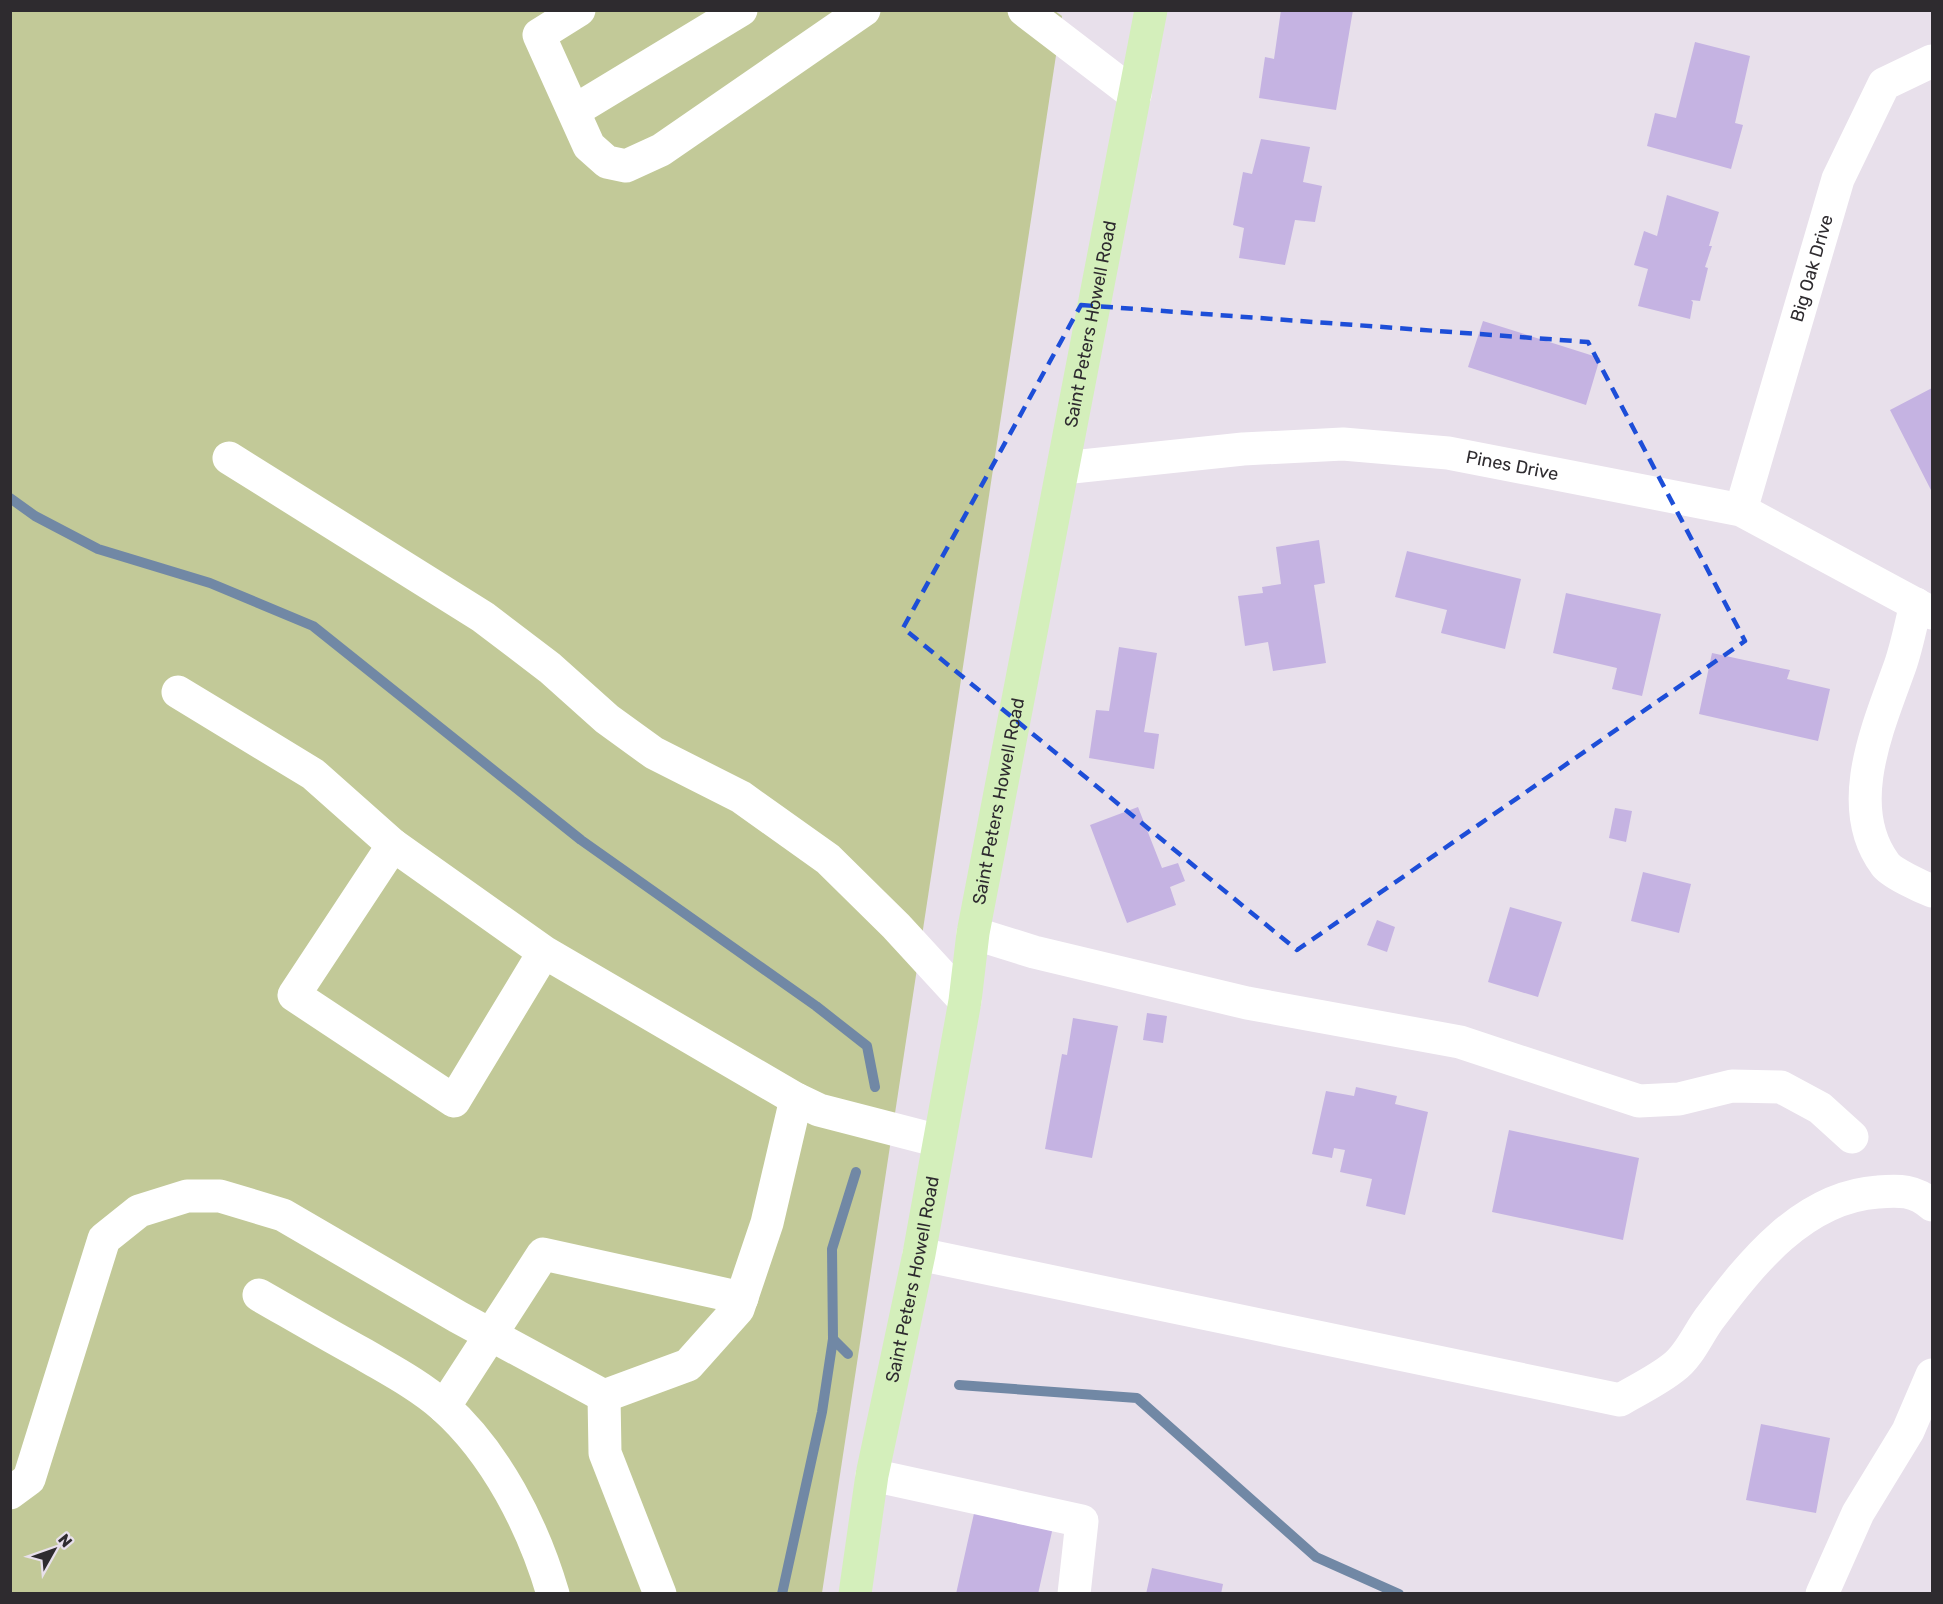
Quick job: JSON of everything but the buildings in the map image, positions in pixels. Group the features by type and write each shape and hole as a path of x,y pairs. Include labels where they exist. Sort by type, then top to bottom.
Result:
{"main road":[{"name":"Saint Peters Howell Road","path":"855,1593 872,1475 920,1254 965,1001 973,933 1151,10"}],"street":[{"path":"579,10 536,23 589,146 607,162 626,166 661,150 864,10"},
{"path":"574,111 741,10"},
{"path":"1024,10 1135,94"},
{"name":"Big Oak Drive","path":"1742,510 1838,179 1884,84 1932,61"},
{"name":"Pines Drive","path":"1063,468 1243,449 1343,444 1448,453 1742,510 1924,608"},
{"path":"229,458 483,617 550,668 608,719 654,753 741,797 828,859 896,926 965,1001"},
{"path":"1924,608 1878,727 1866,776 1868,828 1885,866 1932,891"},
{"path":"178,692 313,774 393,845 544,952 796,1100 819,1110 939,1142"},
{"path":"393,845 294,994 454,1101 544,952"},
{"path":"973,933 1034,952 1247,1003 1460,1042 1639,1101 1679,1100 1732,1086 1780,1087 1820,1108 1852,1137"},
{"path":"10,1492 29,1479 104,1239 139,1211 187,1196 220,1196 283,1215 490,1334 604,1396 688,1365 738,1309 767,1223 796,1100"},
{"path":"920,1254 1620,1400 1676,1366 1708,1320 1757,1258 1800,1221 1853,1194 1904,1190 1924,1198 1932,1205"},
{"path":"444,1407 543,1254 742,1298"},
{"path":"260,1295 415,1385 444,1407 478,1444 519,1509 546,1568 553,1593"},
{"path":"1822,1593 1858,1513 1908,1431 1932,1375"},
{"path":"604,1396 605,1453 660,1593"},
{"path":"872,1475 1082,1521 1074,1593"}],"highlighted area":[{"path":"1081,305 1588,342 1745,641 1297,950 903,628"}],"green space":[{"path":"11,11 1055,11 1062,16 822,1593 11,1594"}],"waterway":[{"path":"10,498 35,516 98,549 210,583 313,626 581,840 816,1006 867,1046 875,1087"},
{"path":"782,1594 822,1412 833,1339 832,1249 856,1172"},
{"path":"833,1339 848,1354"},
{"path":"959,1385 1137,1398 1316,1557 1399,1594"}]}
